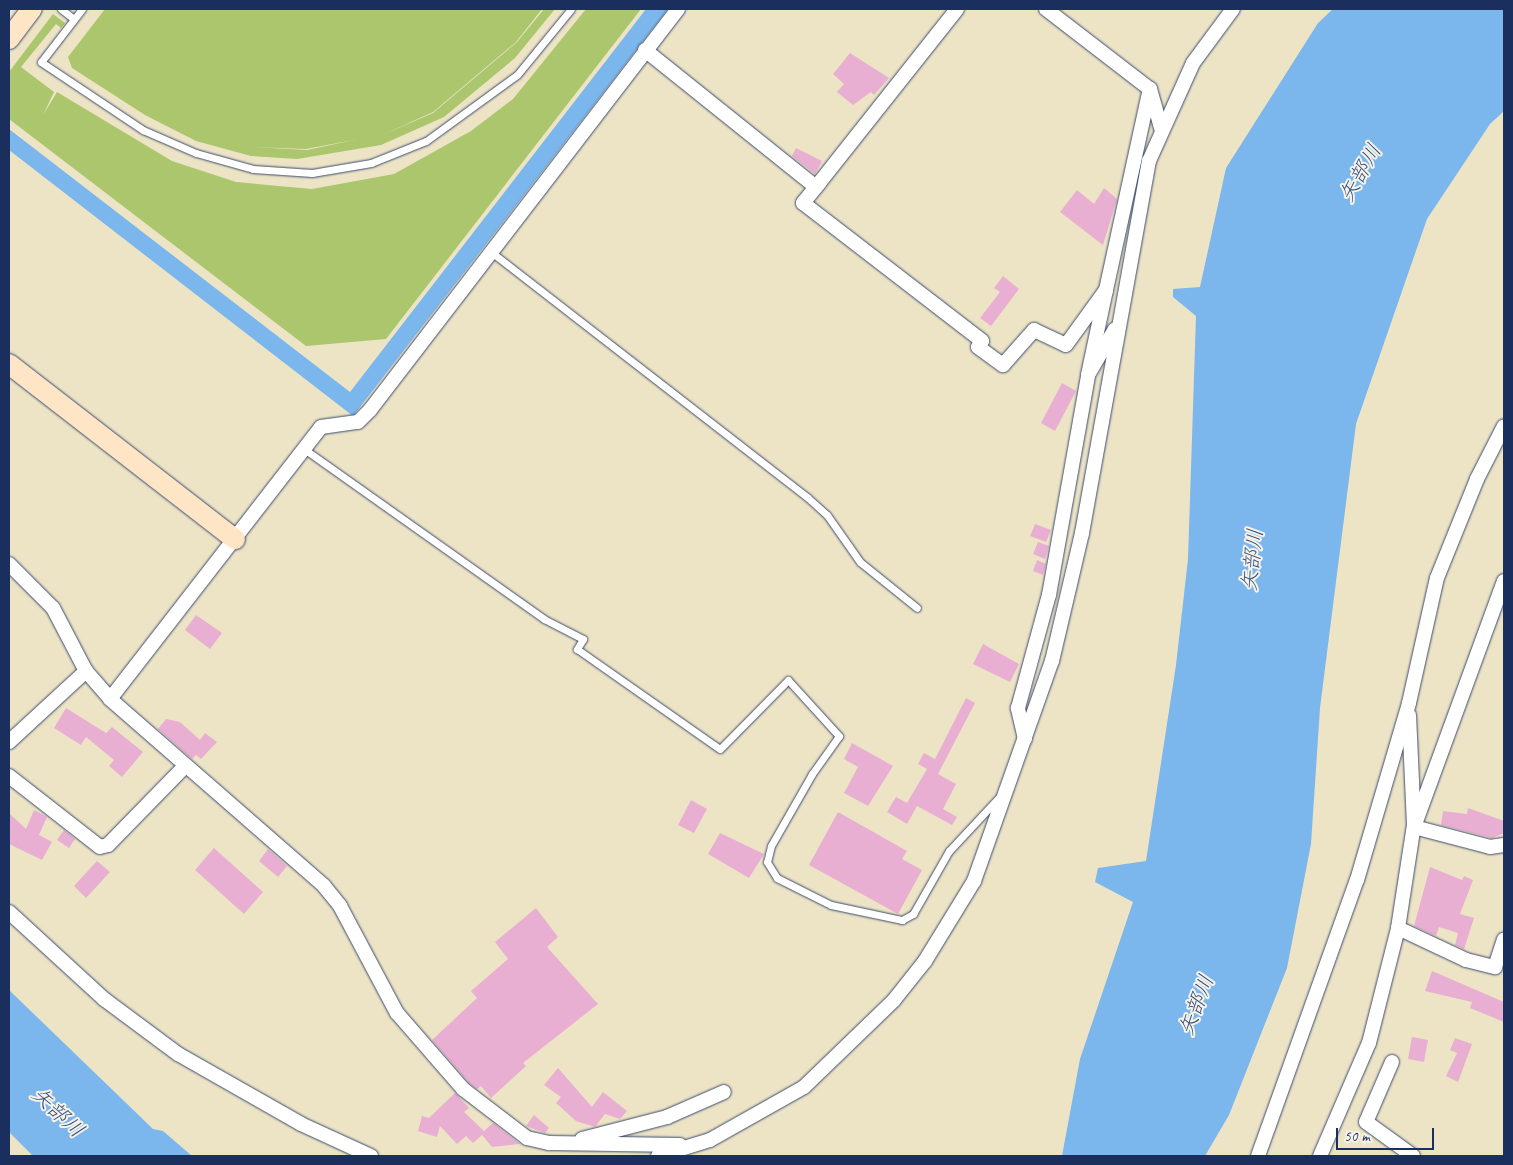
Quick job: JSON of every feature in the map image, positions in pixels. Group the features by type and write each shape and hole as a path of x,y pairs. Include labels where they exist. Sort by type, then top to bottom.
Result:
{"street":[{"path":"9,39 32,9"},
{"path":"110,699 321,427 358,422 678,9"},
{"path":"645,50 816,187 957,9"},
{"path":"1046,9 1150,89 1161,128"},
{"path":"658,1156 697,1144 804,1087 894,1000 925,961 974,881 1052,661 1082,533 1149,161 1161,128 1193,63 1234,9"},
{"path":"1025,740 1018,708 1049,595 1088,375 1150,89"},
{"path":"820,182 803,203 982,341 978,347 1003,364 1034,330 1066,345 1106,290"},
{"path":"1088,375 1120,320"},
{"path":"9,364 235,539"},
{"path":"1258,1156 1357,880 1409,703 1437,578 1473,488 1504,426"},
{"path":"9,564 53,608 86,671 110,699 184,767 324,886 340,906 397,1013 463,1089 526,1138 564,1144 697,1144"},
{"path":"1320,1156 1369,1043 1398,928 1414,827 1504,581"},
{"path":"9,742 86,671"},
{"path":"1409,703 1414,827"},
{"path":"9,776 100,847 108,844 184,767"},
{"path":"1414,827 1490,847 1504,844"},
{"path":"9,912 104,999 178,1054 301,1124 371,1156"},
{"path":"1398,928 1466,960 1500,970 1504,939"},
{"path":"1392,1062 1366,1122 1413,1156"},
{"path":"564,1144 666,1117 724,1092"}],"lane":[{"path":"61,9 74,19"},
{"path":"82,9 41,62 90,97 143,130 196,153 253,169 312,173 371,163 426,141 517,74 571,9"},
{"path":"491,252 808,497 827,515 865,567 917,608"},
{"path":"304,449 544,619 583,639 576,649 720,749 788,680 838,736 802,790 771,846 767,862 778,878 831,905 902,920 913,914 949,851 1008,788"}],"green space":[{"path":"105,9 542,9 516,42 433,112 380,136 433,113 517,42 544,9 555,9 515,58 444,117 381,145 297,159 251,156 196,141 145,115 72,68 68,57","holes":["359,139 307,150 253,147 306,149"]},
{"path":"586,9 641,9 386,339 306,346 9,119 9,72 53,14 65,23 61,28 56,24 21,67 54,92 43,115 57,92 172,161 236,182 312,189 394,174 471,131 513,99"}],"water":[{"path":"646,9 668,9 353,416 9,150 9,129 350,392"},
{"name":"矢部川","path":"1333,9 1504,9 1504,111 1490,124 1427,219 1356,424 1320,708 1311,844 1287,968 1229,1115 1205,1156 1062,1156 1080,1059 1133,902 1095,882 1098,868 1146,861 1176,665 1188,559 1196,316 1173,297 1173,289 1200,287 1226,168 1318,23"},
{"name":"矢部川","path":"9,990 153,1129 163,1131 192,1156 33,1156 9,1132"}],"building":[{"path":"850,53 889,78 874,95 871,92 853,105 837,92 844,84 833,74"},
{"path":"796,148 822,161 815,174 792,156"},
{"path":"1104,188 1117,199 1103,245 1060,212 1077,190 1094,204"},
{"path":"1003,276 1019,289 991,326 980,318 1000,292 994,288"},
{"path":"1062,383 1076,391 1055,431 1041,423"},
{"path":"1035,524 1051,530 1046,542 1030,536"},
{"path":"1038,542 1049,546 1045,559 1033,554"},
{"path":"1037,560 1046,564 1043,575 1033,571"},
{"path":"196,615 222,633 210,649 185,630"},
{"path":"983,644 1019,664 1010,682 973,664"},
{"path":"966,698 975,703 938,774 956,784 943,809 957,817 952,825 917,806 907,824 887,812 896,797 907,803 927,769 918,764 924,753 935,759"},
{"path":"66,708 106,733 112,727 143,752 122,777 109,766 114,760 86,737 81,745 54,728"},
{"path":"166,719 180,722 200,740 205,733 217,742 201,759 196,755 192,759 158,729"},
{"path":"852,743 893,766 868,806 844,793 858,767 844,759"},
{"path":"691,800 707,809 694,833 678,825"},
{"path":"1468,808 1504,821 1504,833 1492,838 1441,825 1443,811 1467,814"},
{"path":"34,810 47,817 39,835 52,842 42,860 9,844 9,813 26,829"},
{"path":"838,812 907,851 902,859 922,870 898,914 809,865"},
{"path":"64,830 75,839 69,848 57,840"},
{"path":"720,833 764,854 749,878 708,854"},
{"path":"214,848 263,892 244,914 195,870"},
{"path":"268,849 287,866 278,877 259,861"},
{"path":"97,861 110,872 86,898 74,886"},
{"path":"1430,867 1462,880 1464,876 1473,880 1460,914 1474,918 1464,949 1455,945 1458,933 1439,927 1436,936 1414,926"},
{"path":"536,908 558,937 547,947 598,1004 523,1063 526,1066 491,1098 481,1086 477,1089 469,1083 432,1040 477,998 471,991 508,959 495,942"},
{"path":"1432,971 1504,1002 1504,1022 1470,1008 1472,1002 1425,991"},
{"path":"1412,1037 1428,1040 1424,1062 1408,1059"},
{"path":"1455,1038 1472,1044 1458,1082 1446,1076 1457,1053 1450,1050"},
{"path":"558,1068 592,1107 603,1092 627,1111 620,1119 605,1114 595,1127 576,1121 556,1103 561,1097 544,1085"},
{"path":"455,1093 469,1108 464,1112 484,1131 493,1123 520,1144 492,1147 482,1135 473,1143 466,1136 457,1144 440,1126 437,1137 418,1131 422,1116 429,1118"},
{"path":"534,1115 549,1128 545,1133 526,1126"}]}
